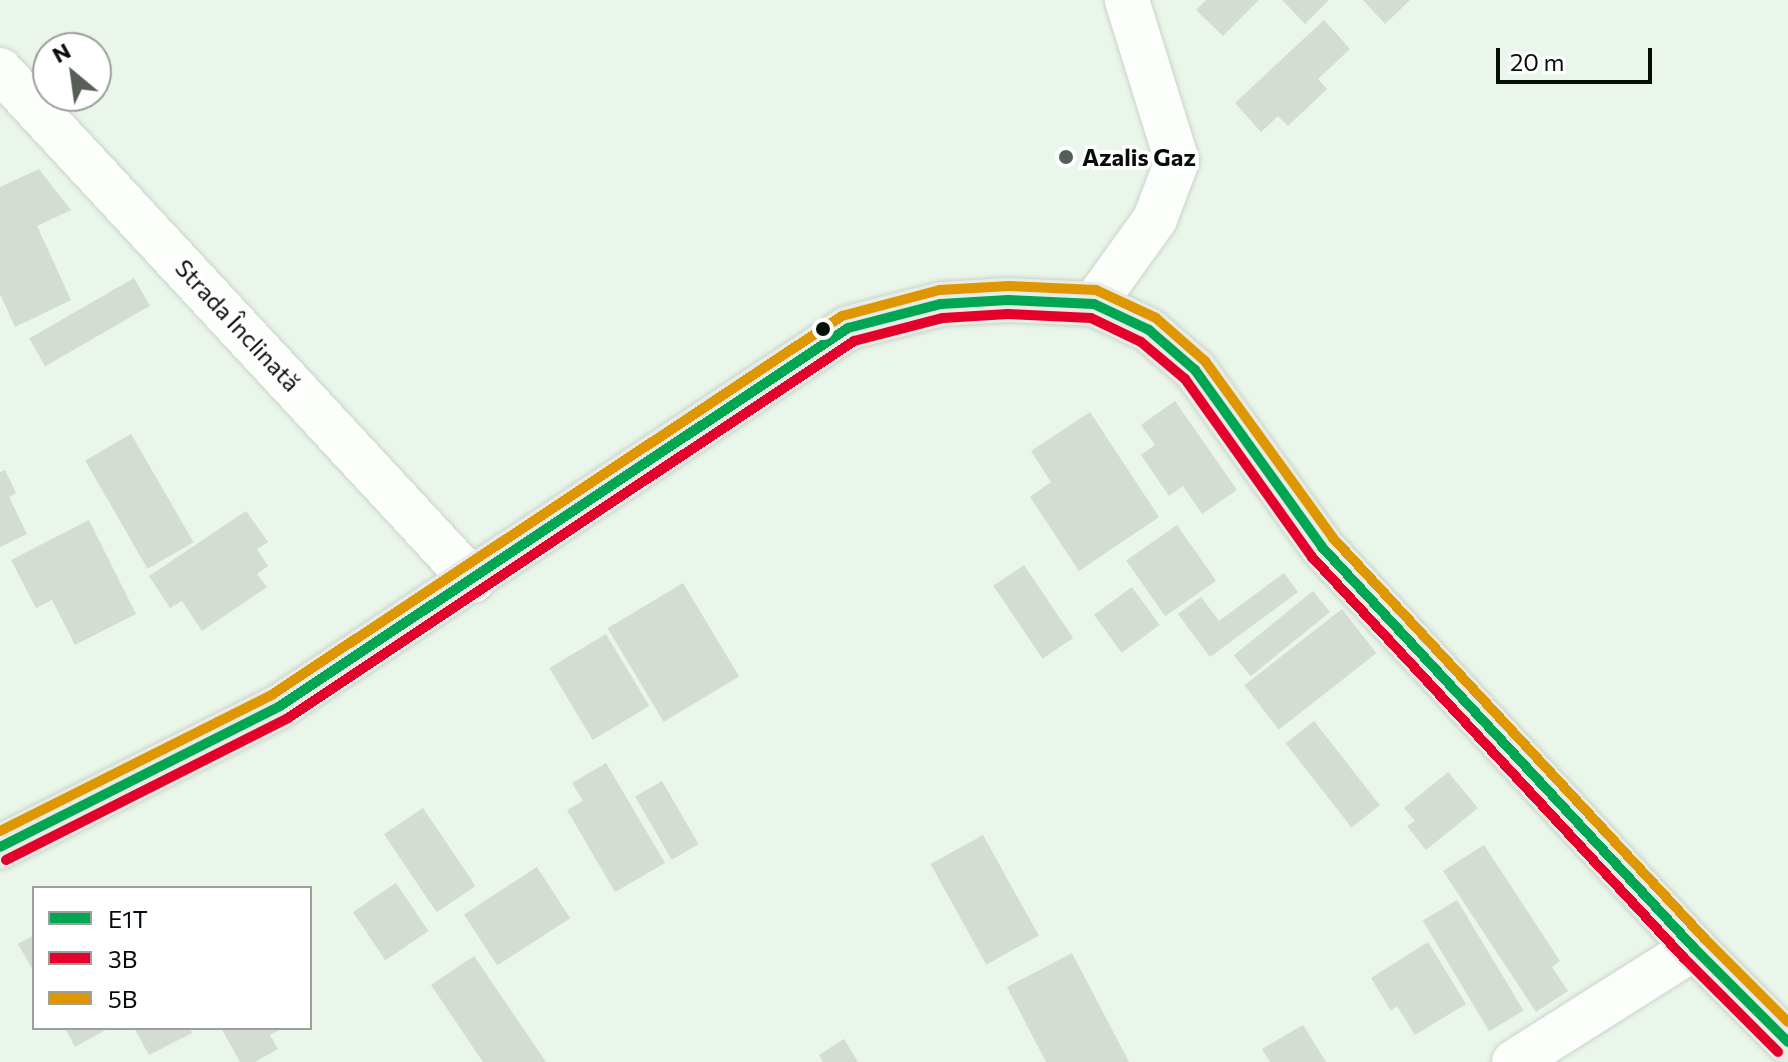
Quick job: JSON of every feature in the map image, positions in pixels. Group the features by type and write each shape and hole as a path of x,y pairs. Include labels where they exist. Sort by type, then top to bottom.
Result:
{"main road":[{"path":"0,847 280,706 473,581 848,328 941,304 1008,300 1094,304 1149,330 1195,370 1322,547 1694,948 1788,1042"}],"street":[{"path":"1094,304 1155,219 1177,161 1127,0"},
{"name":"Strada Înclinată","path":"0,70 437,538 473,581"},
{"path":"1514,1062 1694,948"}],"building":[{"path":"1206,0 1259,0 1223,36 1196,10"},
{"path":"1282,0 1329,0 1305,24"},
{"path":"1363,0 1410,0 1385,24"},
{"path":"1324,20 1350,49 1318,79 1327,89 1288,126 1278,116 1261,132 1235,103"},
{"path":"39,169 71,210 37,226 71,300 15,327 0,294 0,187"},
{"path":"134,278 150,306 45,366 29,339"},
{"path":"1175,401 1237,490 1202,514 1183,486 1169,496 1141,455 1155,445 1141,425"},
{"path":"1090,412 1159,517 1079,571 1030,497 1051,482 1031,451"},
{"path":"131,434 194,542 148,569 85,460"},
{"path":"5,470 16,493 9,497 27,534 0,547 0,472"},
{"path":"246,511 268,542 257,549 268,566 257,574 267,587 202,631 182,601 170,608 149,576"},
{"path":"89,520 136,614 75,645 52,600 36,608 11,560"},
{"path":"1177,525 1216,581 1165,616 1126,561"},
{"path":"1024,565 1073,638 1043,659 993,586"},
{"path":"1284,573 1298,592 1210,657 1178,614 1201,597 1219,621"},
{"path":"683,583 739,676 664,722 608,628"},
{"path":"1132,587 1160,625 1122,653 1094,615"},
{"path":"1313,591 1330,612 1251,676 1234,655"},
{"path":"1342,609 1376,653 1279,729 1244,685"},
{"path":"606,634 649,706 593,740 549,668"},
{"path":"1314,721 1380,805 1352,827 1286,743"},
{"path":"606,763 665,863 615,892 567,810 583,801 572,783"},
{"path":"1448,772 1478,808 1426,850 1407,826 1415,821 1404,808"},
{"path":"662,781 698,844 672,860 635,796"},
{"path":"423,808 476,886 437,912 384,834"},
{"path":"983,835 1039,936 986,965 931,864"},
{"path":"1484,845 1560,961 1552,967 1568,991 1536,1012 1443,871"},
{"path":"537,867 570,918 497,966 464,914"},
{"path":"396,883 428,931 385,960 353,912"},
{"path":"1457,900 1523,1011 1489,1031 1423,921"},
{"path":"32,936 32,968 18,944"},
{"path":"1428,942 1466,1004 1415,1035 1397,1006 1391,1011 1371,978"},
{"path":"1072,953 1129,1062 1046,1062 1007,987"},
{"path":"474,956 546,1062 483,1062 431,985"},
{"path":"1303,1025 1326,1062 1270,1062 1262,1049"},
{"path":"66,1030 105,1030 75,1047"},
{"path":"135,1030 191,1030 192,1033 149,1055"},
{"path":"222,1030 279,1030 270,1035 278,1049 255,1062 240,1062"},
{"path":"844,1039 858,1062 823,1062 819,1055"}],"transit line":[{"name":"5B","path":"0,831 273,694 842,316 940,290 1009,286 1096,290 1156,318 1205,361 1333,538 1704,938 1788,1022"},
{"name":"E1T","path":"0,847 280,706 848,328 941,304 1008,300 1094,304 1149,330 1195,370 1322,547 1694,948 1788,1042"},
{"name":"3B","path":"6,860 288,718 854,341 943,318 1008,314 1091,318 1141,342 1185,379 1312,557 1684,958 1778,1052"}],"place":[{"name":"Azalis Gaz","path":"1066,157"}]}
